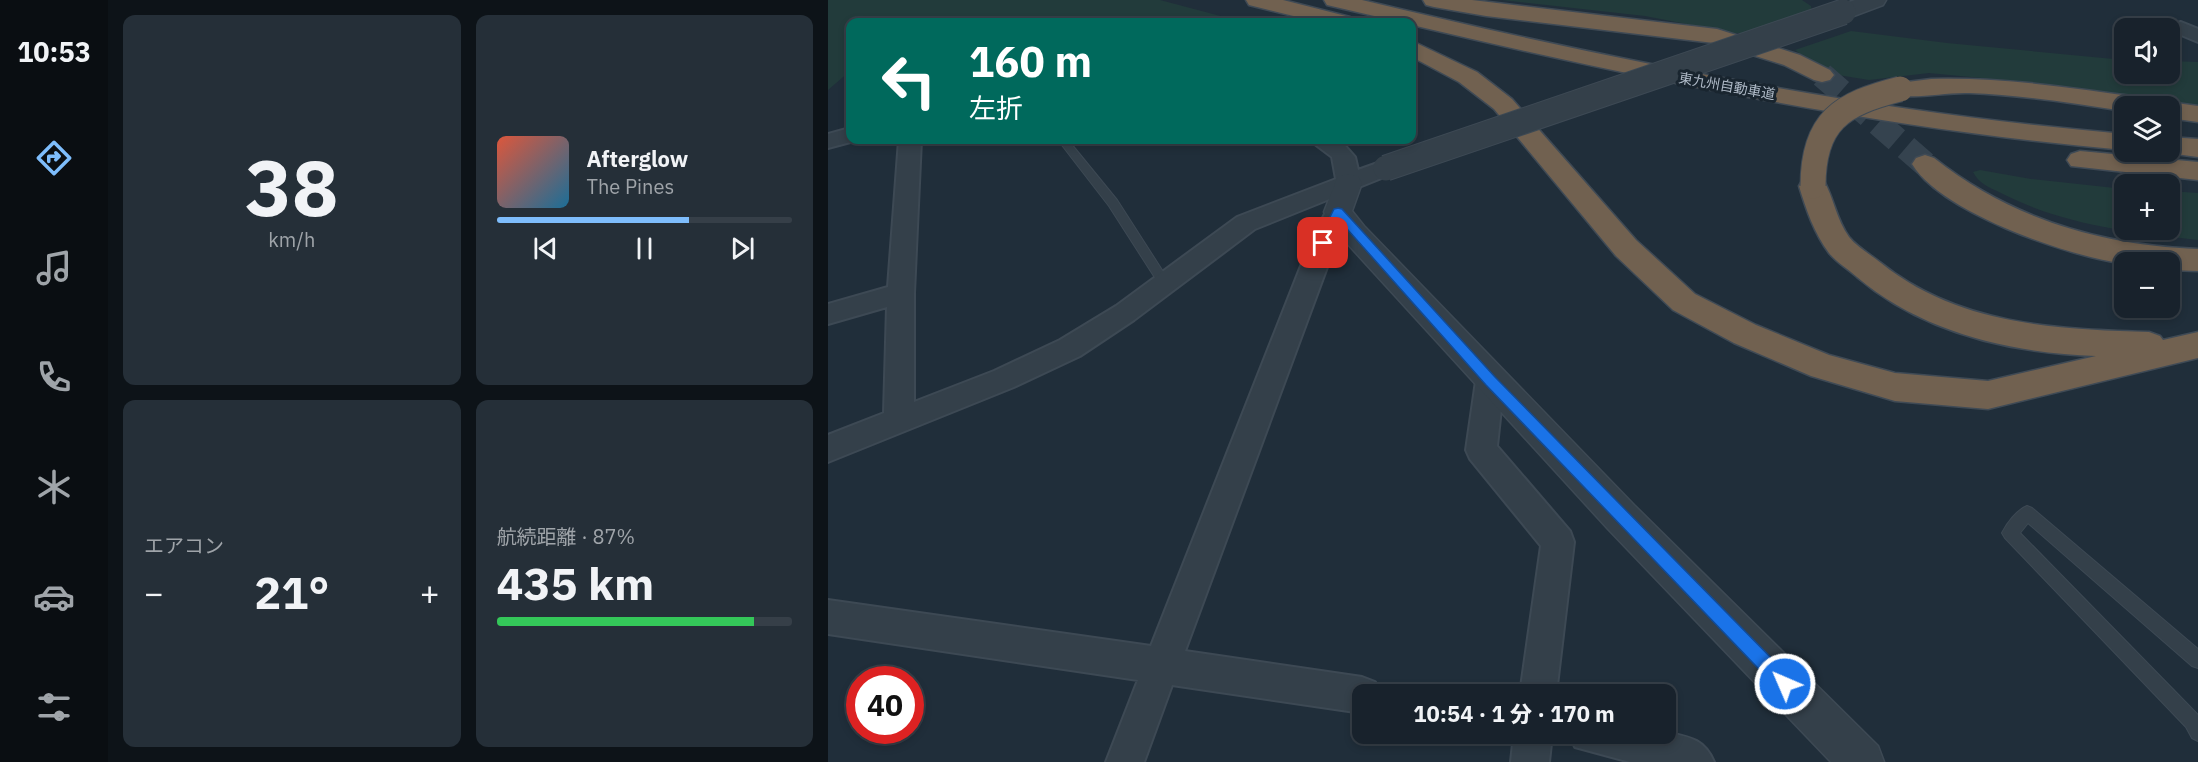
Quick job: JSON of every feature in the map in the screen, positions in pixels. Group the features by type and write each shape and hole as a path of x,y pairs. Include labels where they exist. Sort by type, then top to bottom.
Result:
{"highway":[{"path":"1257,0 1327,18"},
{"name":"東九州自動車道","path":"1335,0 1409,18"},
{"path":"1434,0 1486,9 1718,36 1792,60 1822,75"},
{"name":"東九州自動車道","path":"1416,20 1528,47 1710,84 1968,126 2114,141"},
{"name":"東九州自動車道","path":"1416,41 1562,77 1793,120 1987,149 2198,171"},
{"path":"1416,50 1468,77 1503,104 1626,248 1684,302 1745,334 1823,367 1895,387 1988,395 2192,346"},
{"path":"2114,102 2003,88 1946,86 1900,89 1858,102 1833,118 1818,138 1814,148 1811,161 1813,186 1821,213 1840,246 1887,285 1943,315 1998,332 2069,342 2192,346"},
{"path":"2180,112 2198,114"},
{"path":"2180,147 2198,148"},
{"path":"1924,164 1975,202 2083,247 2162,260 2198,260"}],"street":[{"path":"828,450 1004,379 1070,348 1125,313 1246,223 1343,197 1386,168 1860,4"},
{"path":"828,141 846,136"},
{"path":"899,420 901,293 910,144"},
{"path":"1125,762 1315,264 1343,197 1345,157 1341,150 1331,144"},
{"path":"1343,197 1490,381 1862,762"},
{"path":"828,314 901,293"},
{"path":"1490,381 1481,450 1558,542 1539,684"},
{"path":"828,617 1352,694"},
{"path":"1530,762 1532,744"},
{"path":"1623,744 1673,758"}],"lane":[{"path":"1066,144 1113,203 1164,284"},
{"path":"2198,660 2027,513 2010,533 2192,721 2198,732"}],"green space":[{"path":"828,0 1160,0 1228,18 846,18 846,74 828,90"},
{"path":"1502,0 1802,0 1811,6 1812,13 1751,33 1733,33 1645,16"},
{"path":"1851,31 2114,59 2114,84 2180,84 2180,61 2198,62 2198,110 2180,107 2180,96 2114,97 2012,81 1929,73 1869,80 1838,75 1811,62 1795,50"},
{"path":"1980,170 2031,179 2114,188 2114,229 2073,220 2024,204 1985,185 1973,172"},
{"path":"2180,192 2198,193 2198,240 2180,238"}],"tunnel":[{"path":"1822,75 1925,164"}],"route":[{"path":"1323,243 1338,212 1354,233 1490,381 1785,684"}]}
